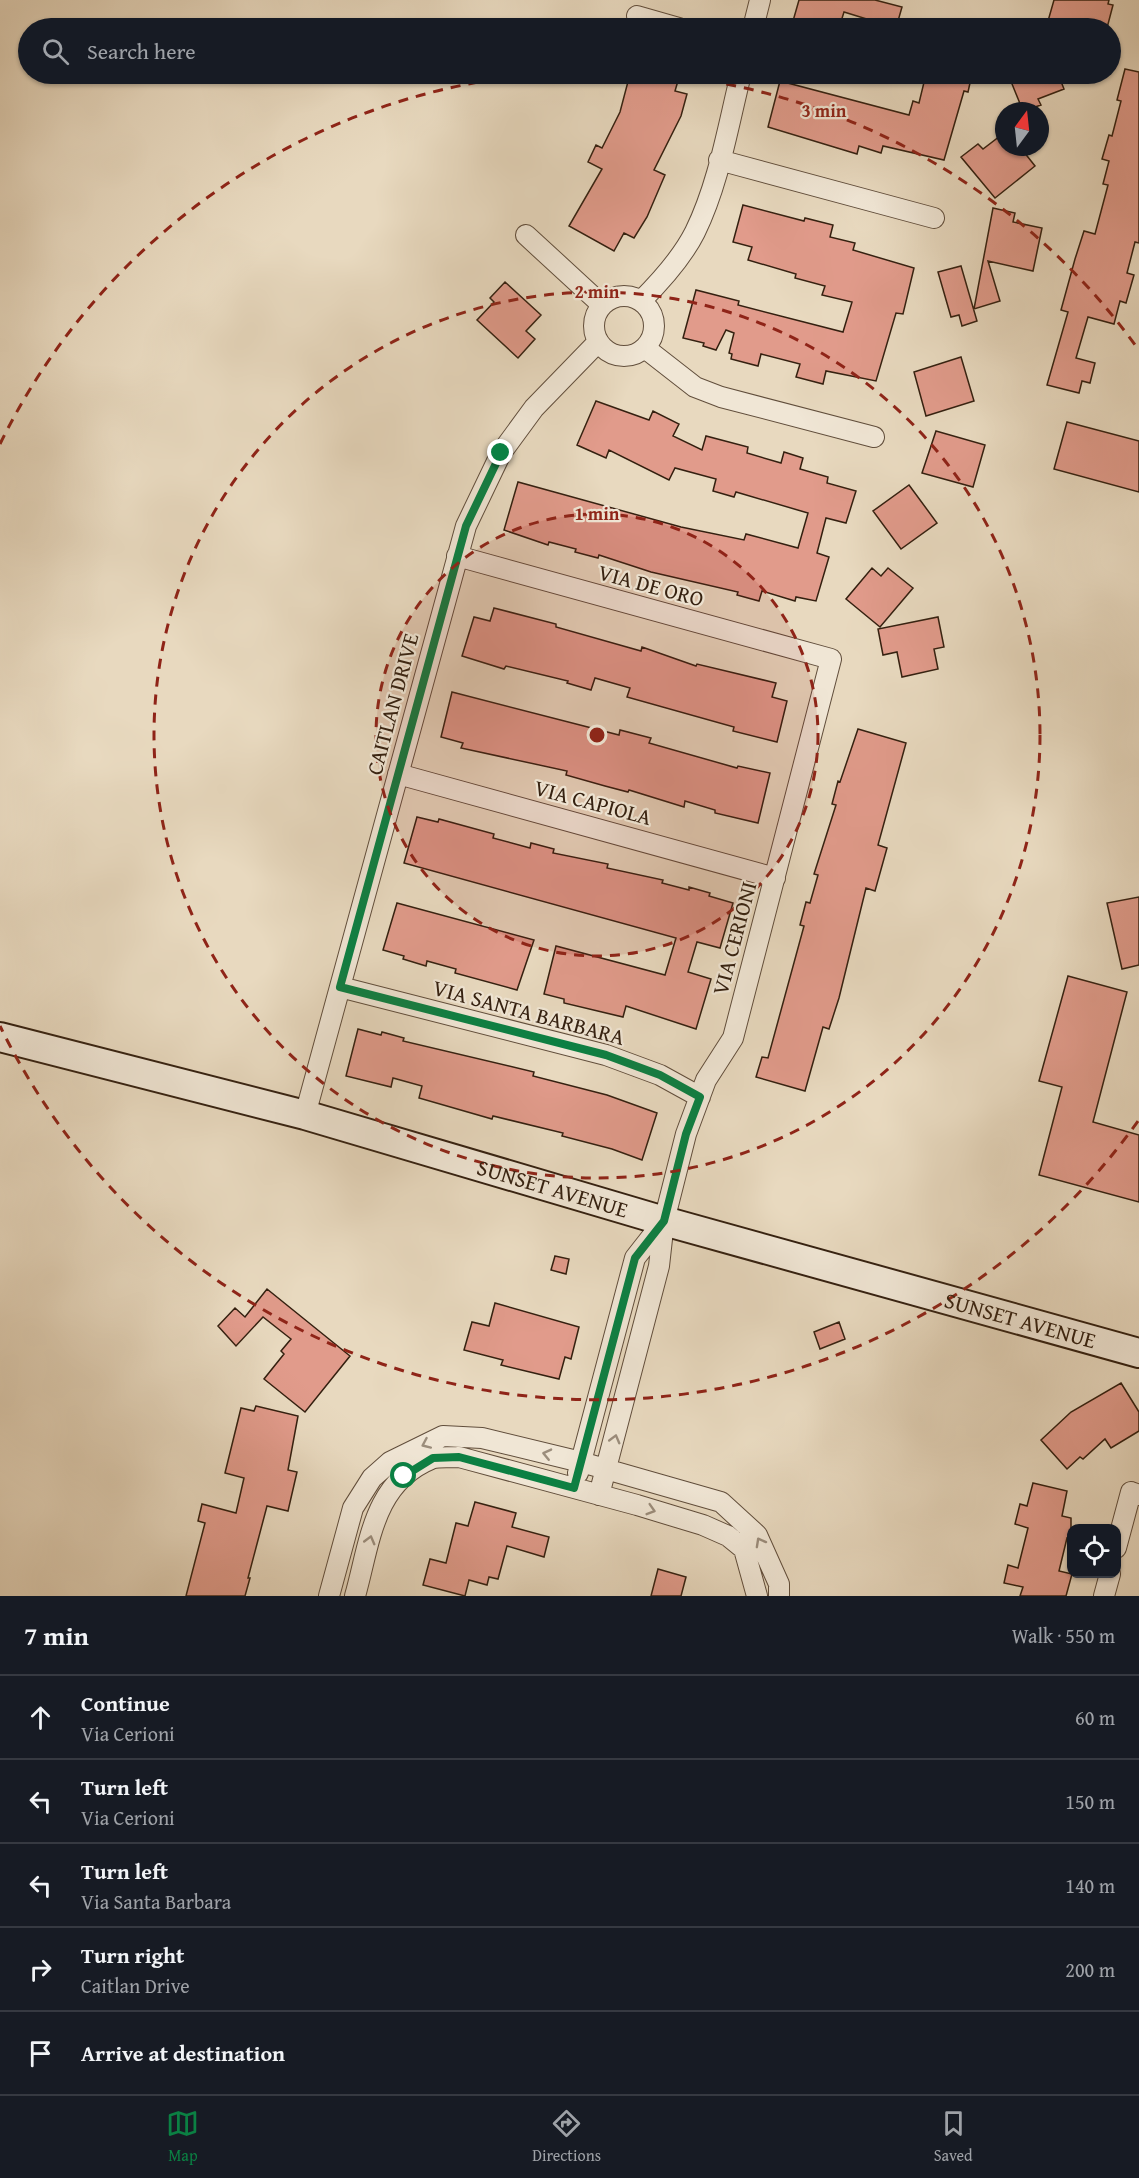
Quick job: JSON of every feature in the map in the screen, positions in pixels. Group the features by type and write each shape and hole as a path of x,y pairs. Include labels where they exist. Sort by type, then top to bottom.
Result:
{"main road":[{"name":"SUNSET AVENUE","path":"0,1037 305,1116 664,1221 1139,1353"}],"street":[{"path":"756,18 760,0"},
{"path":"637,16 644,18"},
{"path":"641,301 661,281 694,234 711,193 738,84"},
{"path":"719,160 934,218"},
{"path":"526,235 602,305"},
{"path":"625,296 641,301 654,320 653,335 645,348 629,357 620,357 603,349 598,342 593,323 602,305 609,300 625,296"},
{"name":"CAITLAN DRIVE","path":"305,1116 466,526 501,453 534,408 598,342"},
{"path":"645,348 695,387 721,397 874,437"},
{"name":"VIA DE ORO","path":"457,556 831,659"},
{"name":"VIA CERIONI","path":"600,1496 659,1266 664,1221 686,1134 706,1080 733,1038 831,659"},
{"name":"VIA CAPIOLA","path":"398,774 775,878"},
{"name":"VIA SANTA BARBARA","path":"340,987 606,1055 660,1075 700,1097"},
{"name":"VIA CERIONI","path":"574,1488 635,1258 664,1221"},
{"path":"329,1596 353,1508 372,1478 390,1462 443,1436 482,1438 581,1462 721,1502 757,1535 779,1584 779,1596"},
{"path":"355,1596 379,1509 388,1491 404,1476 433,1458 459,1457 703,1525 728,1536 744,1550 757,1596"},
{"path":"1121,1534 1135,1494"},
{"path":"1104,1596 1109,1578"}],"building":[{"path":"799,0 875,0 902,7 899,18 864,18 844,12 842,18 794,18"},
{"path":"1054,0 1109,0 1108,4 1113,5 1110,18 1049,18"},
{"path":"1125,69 1139,72 1139,243 1135,242 1127,273 1134,275 1126,303 1120,301 1114,324 1088,317 1076,358 1095,363 1090,383 1082,381 1079,393 1047,385 1068,312 1061,310 1075,259 1084,231 1095,234 1108,185 1103,184 1109,161 1102,159 1109,135 1112,136 1121,101 1117,100"},
{"path":"627,84 677,84 675,91 687,94 681,116 654,170 665,175 647,217 634,238 624,233 614,251 569,226 602,169 588,162 596,145 602,148 620,112"},
{"path":"779,84 791,84 909,115 913,101 919,103 924,84 970,84 968,92 964,91 944,160 883,146 881,153 859,146 857,154 768,127"},
{"path":"1012,84 1062,84 1064,89 1038,99 1040,102 1019,102"},
{"path":"995,140 995,156 1027,156 1035,166 995,198 961,157 978,144 983,149"},
{"path":"743,205 804,221 805,218 833,225 830,237 855,243 853,250 914,268 903,314 896,313 876,381 826,371 823,384 796,377 800,364 761,354 758,366 731,359 732,354 729,353 734,333 726,330 716,350 703,346 704,343 683,338 696,290 739,301 738,305 843,332 852,302 822,295 825,286 795,278 796,274 748,260 752,247 733,242"},
{"path":"993,208 1015,213 1013,222 1042,228 1033,271 988,261 1000,301 974,309"},
{"path":"961,266 977,321 962,326 959,315 951,317 938,272"},
{"path":"505,282 541,315 526,331 535,339 518,358 477,320 494,302 490,298"},
{"path":"961,357 974,401 926,416 914,372"},
{"path":"596,401 649,420 653,411 679,424 673,436 702,450 706,436 748,447 747,453 781,463 784,452 803,458 800,469 828,477 827,483 856,491 846,523 826,518 817,553 829,557 816,601 796,597 795,601 762,591 759,601 737,595 738,592 651,572 599,555 598,558 575,552 576,549 549,542 548,545 504,530 518,482 681,527 744,540 746,534 798,548 808,513 736,492 734,497 713,491 716,479 675,468 669,480 609,450 606,458 577,445"},
{"path":"1067,422 1139,441 1139,492 1054,469"},
{"path":"936,431 985,445 973,487 922,473"},
{"path":"909,485 937,523 901,549 873,511"},
{"path":"872,568 881,576 888,568 913,588 880,627 846,599"},
{"path":"494,608 556,624 556,627 641,651 642,647 696,666 697,664 776,683 772,697 787,701 777,742 733,731 734,727 627,697 630,688 595,678 591,690 567,683 568,681 506,666 504,669 462,656 474,617 490,621"},
{"path":"938,617 944,647 934,649 938,669 902,677 897,652 883,655 878,629"},
{"path":"452,692 619,735 620,730 651,738 649,743 737,768 738,766 770,773 758,823 715,813 715,810 685,801 684,807 629,790 628,792 605,786 566,775 567,771 461,748 463,743 441,737"},
{"path":"858,729 906,743 878,845 887,848 875,891 866,888 839,998 829,1029 823,1027 805,1091 756,1077 762,1057 768,1058 804,926 800,925 806,902 810,903 818,875 814,874 836,805 832,804 838,781 840,782"},
{"path":"417,817 438,822 439,819 494,834 493,838 530,848 531,843 554,849 553,853 608,864 607,868 663,880 662,883 689,890 689,887 733,903 720,948 697,942 688,972 711,979 696,1029 626,1006 623,1017 564,1003 564,999 544,994 556,946 665,975 676,938 404,863"},
{"path":"1139,897 1139,965 1122,969 1107,903"},
{"path":"397,903 534,940 517,990 455,973 456,969 427,961 426,966 383,950"},
{"path":"1068,976 1127,992 1093,1122 1139,1135 1139,1202 1039,1175 1062,1087 1039,1081"},
{"path":"358,1029 381,1035 382,1032 404,1038 403,1041 534,1072 533,1076 607,1095 657,1113 642,1160 612,1149 562,1136 563,1133 493,1116 492,1119 419,1098 422,1086 393,1078 391,1087 346,1076"},
{"path":"555,1256 569,1259 566,1274 551,1270"},
{"path":"267,1289 350,1356 305,1412 264,1379 284,1354 281,1351 291,1339 263,1317 236,1346 218,1326 235,1308 245,1317"},
{"path":"495,1303 579,1327 571,1359 565,1357 559,1379 501,1365 503,1360 464,1350 472,1322 489,1326"},
{"path":"839,1322 845,1339 820,1349 814,1332"},
{"path":"1121,1383 1139,1412 1139,1431 1111,1448 1105,1439 1083,1459 1080,1457 1067,1469 1041,1440 1071,1412"},
{"path":"256,1406 298,1416 288,1470 297,1472 288,1511 267,1506 245,1596 186,1596 205,1523 198,1521 202,1504 236,1513 244,1478 225,1473 241,1408 254,1411"},
{"path":"1033,1483 1067,1491 1062,1516 1071,1518 1071,1524 1067,1524 1067,1538 1059,1571 1067,1573 1067,1578 1071,1578 1066,1596 1020,1596 1023,1587 1004,1583 1008,1565 1018,1568 1028,1528 1015,1524 1020,1504 1027,1506"},
{"path":"475,1502 516,1513 512,1527 549,1537 544,1557 507,1546 498,1579 489,1577 487,1585 469,1580 465,1596 423,1585 430,1559 446,1563 456,1523 468,1526"},
{"path":"658,1569 686,1577 681,1596 651,1596"}],"route":[{"path":"404,1476 433,1458 459,1457 574,1488 635,1258 664,1221 686,1134 700,1097 660,1075 606,1055 340,987 466,526 501,453"}]}
